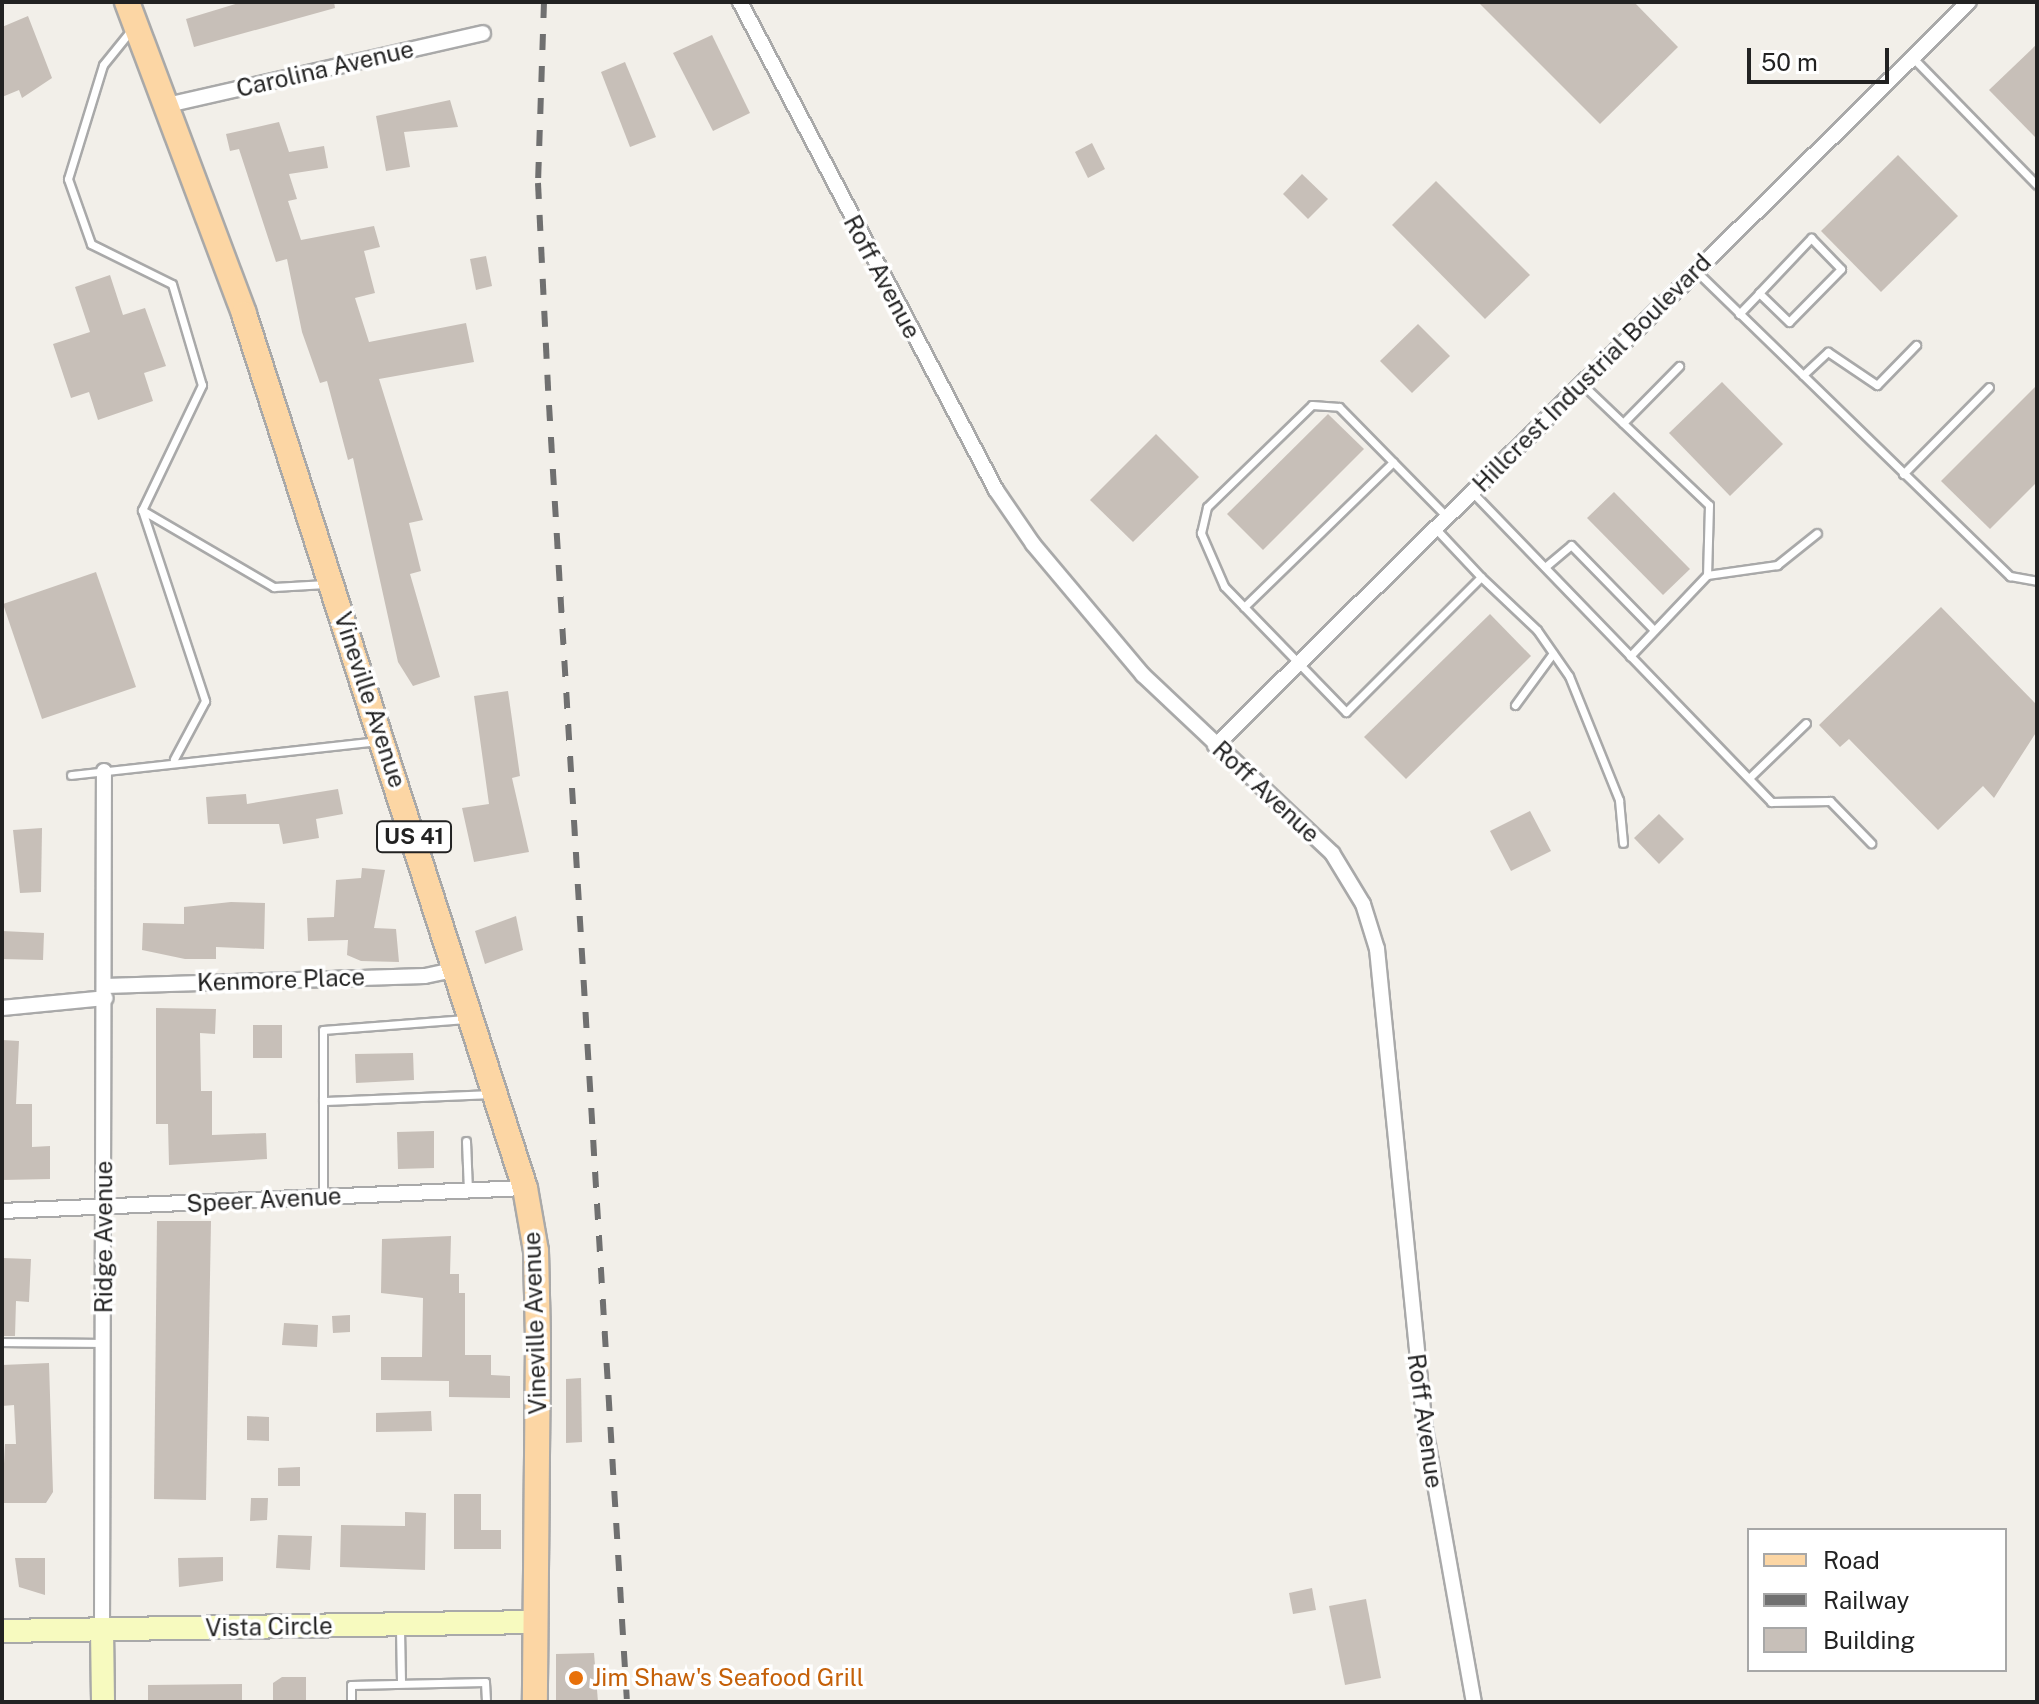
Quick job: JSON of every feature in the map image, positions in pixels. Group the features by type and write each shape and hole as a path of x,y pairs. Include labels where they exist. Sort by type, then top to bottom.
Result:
{"main road":[{"name":"Vineville Avenue","path":"132,13 167,105 332,582 525,1188 537,1266 535,1702"}],"street":[{"name":"Roff Avenue","path":"740,2 996,490 1070,594 1215,746 1332,853 1363,904 1377,949 1425,1428 1474,1702"},
{"name":"Hillcrest Industrial Boulevard","path":"1215,746 1969,2"},
{"name":"Carolina Avenue","path":"167,105 483,33"},
{"name":"Ridge Avenue","path":"103,1702 104,771"},
{"name":"Kenmore Place","path":"2,1008 106,992 425,976 457,969"},
{"name":"Speer Avenue","path":"2,1211 525,1188"},
{"name":"Vista Circle","path":"2,1631 536,1622"}],"lane":[{"path":"132,13 103,65 68,179 91,244 172,284 202,385 142,510 205,701 174,759"},
{"path":"1913,58 2037,185"},
{"path":"1739,314 1811,238 1841,269 1789,322 1759,293"},
{"path":"1696,271 2010,576 2037,581"},
{"path":"1803,375 1828,352 1877,385 1916,345"},
{"path":"1623,423 1679,366"},
{"path":"1581,384 1709,505 1707,575"},
{"path":"1903,474 1989,387"},
{"path":"1447,517 1339,407 1312,405 1207,507 1201,533 1224,586 1346,712 1481,577"},
{"path":"1244,607 1393,462"},
{"path":"1472,492 1771,802 1830,801 1871,843"},
{"path":"142,510 274,587 332,582"},
{"path":"1435,528 1553,653 1569,676 1619,800 1623,843"},
{"path":"1630,656 1707,575 1777,565 1817,533"},
{"path":"1545,567 1571,545 1654,630"},
{"path":"1515,705 1553,653"},
{"path":"1749,778 1806,723"},
{"path":"71,775 174,759 383,741"},
{"path":"323,1197 323,1030 472,1019"},
{"path":"323,1101 496,1094"},
{"path":"466,1141 468,1191"},
{"path":"2,1342 103,1343"},
{"path":"400,1625 401,1683"},
{"path":"351,1702 351,1685 485,1682 486,1702"}],"building":[{"path":"242,2 334,2 335,8 194,47 186,19"},
{"path":"1478,2 1634,2 1678,47 1600,124"},
{"path":"28,16 52,78 22,98 19,90 2,97 2,27"},
{"path":"712,35 750,113 713,131 673,53"},
{"path":"2037,44 2037,139 1989,90"},
{"path":"625,62 656,137 630,147 601,72"},
{"path":"450,100 458,127 404,132 410,167 386,171 376,116"},
{"path":"279,122 289,152 324,146 328,168 289,174 297,199 288,201 301,240 374,226 380,247 364,251 375,293 355,298 369,342 466,323 474,362 379,379 423,520 409,523 421,571 410,574 440,677 413,686 398,662 353,458 348,460 327,381 320,383 302,332 287,259 276,262 239,149 230,151 226,134"},
{"path":"1092,143 1105,169 1088,178 1075,152"},
{"path":"1898,155 1958,216 1881,292 1821,231"},
{"path":"1302,174 1328,199 1308,219 1283,194"},
{"path":"1436,181 1530,275 1485,319 1392,225"},
{"path":"486,256 492,286 476,290 470,259"},
{"path":"110,275 123,315 145,308 166,366 144,373 153,401 98,420 89,392 71,398 53,344 90,332 75,287"},
{"path":"1418,324 1450,356 1412,393 1380,361"},
{"path":"1722,382 1783,444 1730,496 1669,433"},
{"path":"2037,385 2037,482 1990,529 1941,481"},
{"path":"1328,414 1364,449 1263,550 1227,514"},
{"path":"1156,434 1199,477 1133,542 1090,500"},
{"path":"1614,492 1690,569 1663,595 1587,518"},
{"path":"96,572 136,687 42,719 3,604"},
{"path":"1941,607 2037,705 2037,731 1994,798 1983,786 1938,830 1849,739 1840,747 1819,725"},
{"path":"1490,614 1531,656 1406,779 1364,737"},
{"path":"508,691 520,776 512,778 529,852 474,862 462,808 489,804 474,696"},
{"path":"338,789 343,814 316,819 319,838 283,844 279,824 208,824 206,797 246,794 247,804"},
{"path":"1530,811 1551,851 1511,871 1490,831"},
{"path":"1659,814 1684,839 1659,864 1634,838"},
{"path":"42,828 41,892 20,893 13,830"},
{"path":"362,868 385,870 374,928 396,929 399,962 361,961 347,955 348,940 308,941 307,918 334,917 336,880 361,878"},
{"path":"231,902 265,903 264,949 216,947 216,959 185,959 142,950 143,923 184,924 184,907"},
{"path":"516,916 523,950 485,964 475,931"},
{"path":"2,931 44,933 43,960 2,959"},
{"path":"156,1008 216,1009 215,1034 200,1033 201,1091 212,1091 212,1135 266,1133 267,1159 169,1165 168,1124 156,1124"},
{"path":"253,1025 282,1025 282,1058 253,1058"},
{"path":"2,1040 19,1041 16,1104 32,1104 32,1147 50,1146 50,1179 2,1180"},
{"path":"413,1053 414,1080 356,1083 355,1054"},
{"path":"434,1131 434,1168 398,1169 397,1132"},
{"path":"157,1221 211,1221 206,1500 154,1499"},
{"path":"451,1236 450,1274 459,1274 459,1293 465,1293 465,1355 491,1355 491,1375 510,1376 510,1398 449,1397 449,1381 381,1380 381,1357 422,1357 423,1298 381,1293 382,1239"},
{"path":"2,1258 31,1259 29,1302 16,1301 15,1336 2,1336"},
{"path":"350,1315 350,1332 333,1333 332,1316"},
{"path":"284,1323 318,1325 317,1347 282,1345"},
{"path":"49,1363 53,1492 46,1503 2,1503 5,1444 16,1444 14,1405 2,1406 2,1365"},
{"path":"581,1378 582,1442 566,1443 566,1379"},
{"path":"431,1411 432,1431 376,1432 376,1413"},
{"path":"247,1416 269,1417 269,1441 247,1440"},
{"path":"300,1467 300,1486 278,1486 278,1468"},
{"path":"454,1494 481,1494 481,1530 501,1530 501,1549 454,1549"},
{"path":"251,1498 268,1498 267,1520 250,1521"},
{"path":"405,1512 426,1513 425,1570 340,1567 341,1525 405,1526"},
{"path":"278,1535 312,1536 310,1570 276,1568"},
{"path":"223,1557 223,1581 179,1587 178,1558"},
{"path":"15,1558 45,1558 45,1595 19,1587"},
{"path":"1312,1588 1316,1610 1293,1614 1289,1593"},
{"path":"1366,1599 1381,1678 1345,1685 1329,1606"},
{"name":"Jim Shaw's Seafood Grill","path":"594,1653 598,1702 556,1702 556,1654"},
{"path":"282,1677 306,1677 306,1702 273,1702 273,1683"},
{"path":"242,1684 242,1702 148,1702 148,1685"}],"railway":[{"path":"544,2 538,183 627,1702"}],"place":[{"name":"Jim Shaw's Seafood Grill","path":"576,1678"}]}
